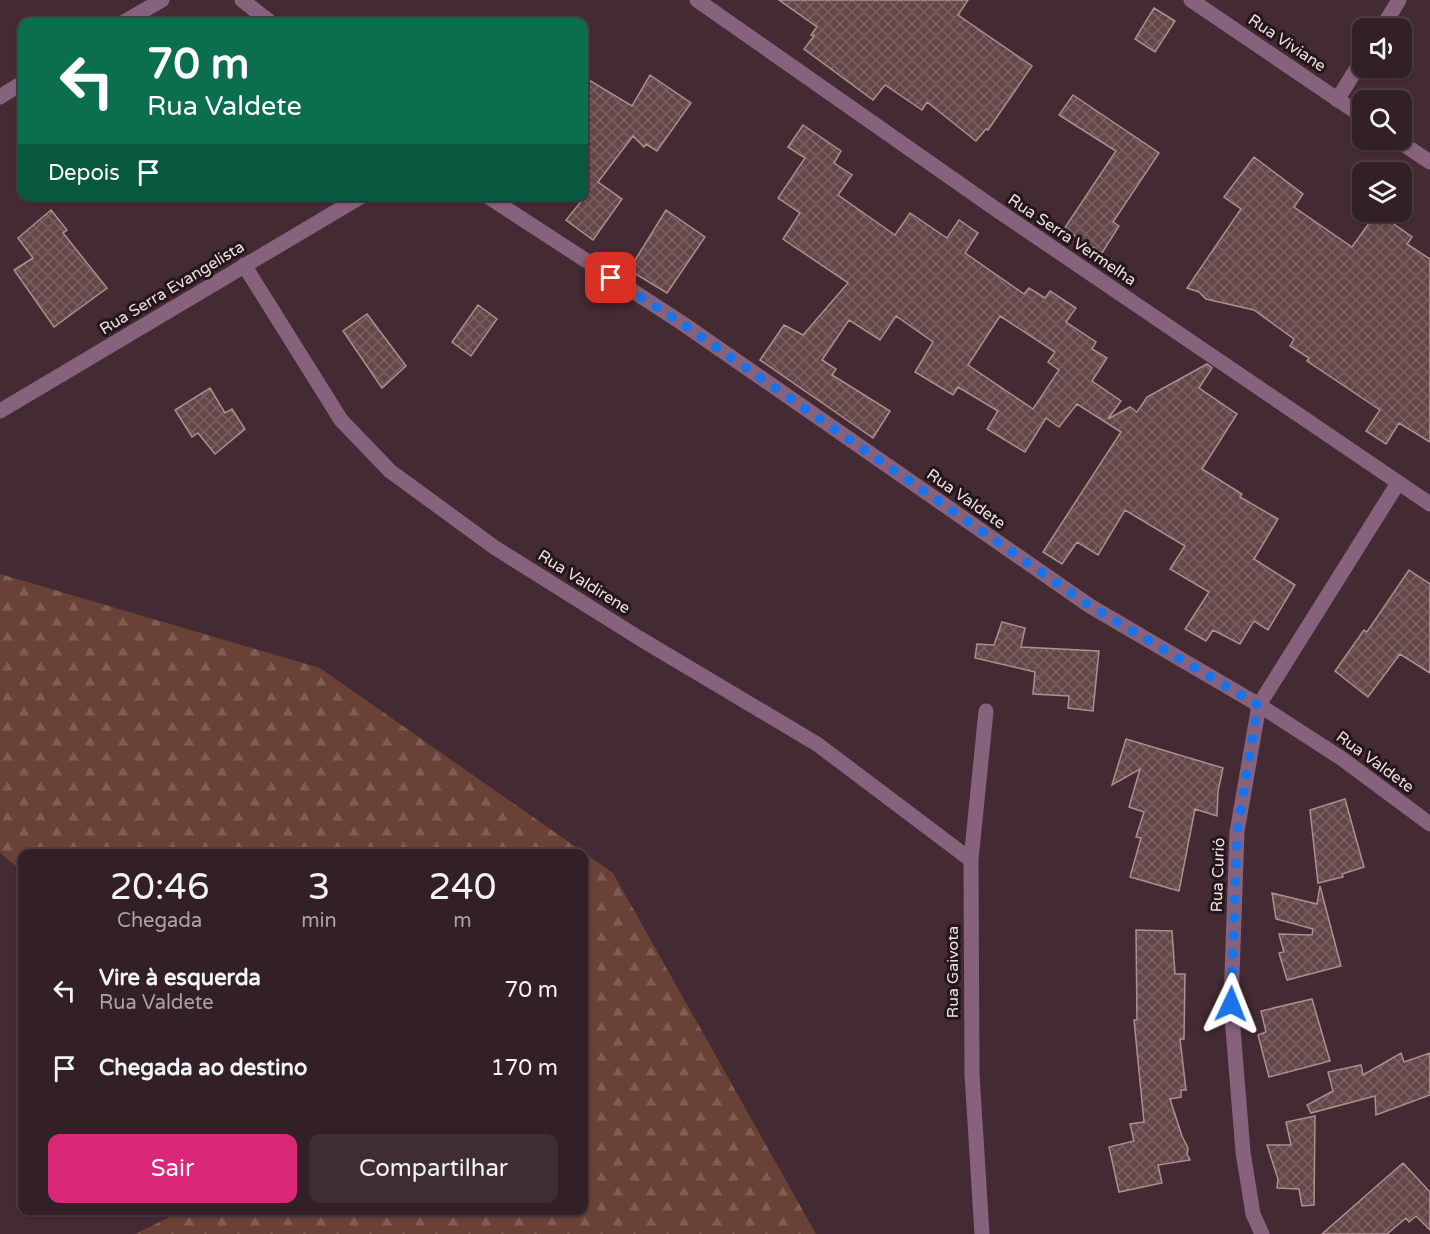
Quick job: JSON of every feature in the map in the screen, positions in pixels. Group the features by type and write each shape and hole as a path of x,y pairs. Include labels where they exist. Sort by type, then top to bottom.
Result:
{"street":[{"path":"131,18 162,0"},
{"path":"242,0 265,18"},
{"name":"Rua Serra Vermelha","path":"697,0 997,210 1430,504"},
{"name":"Rua Viviane","path":"1191,0 1352,110"},
{"path":"1388,18 1399,0"},
{"path":"1337,100 1352,76"},
{"path":"0,97 18,86"},
{"path":"1411,150 1430,162"},
{"name":"Rua Serra Evangelista","path":"0,411 353,201"},
{"name":"Rua Valdete","path":"495,201 681,323 1090,606 1258,705 1341,758 1430,824"},
{"name":"Rua Valdirene","path":"244,265 341,420 390,471 494,547 639,638 817,744 971,860"},
{"name":"Rua Curió","path":"1262,1234 1253,1214 1243,1152 1231,1004 1237,832 1258,705 1398,483"},
{"name":"Rua Gaivota","path":"982,1234 972,1074 971,860 986,711"}],"green space":[{"path":"0,574 320,668 579,849 18,849 18,868 0,853"},
{"path":"588,856 613,873 816,1234 135,1234 174,1215 588,1215"}],"building":[{"path":"779,0 968,0 958,15 1032,66 988,130 986,129 976,141 927,102 922,110 885,85 873,100 804,49 814,36 811,35 817,27"},
{"path":"1154,8 1175,21 1155,52 1135,39"},
{"path":"650,75 691,103 657,151 646,144 644,147 633,136 598,182 622,199 593,240 566,220 582,201 588,201 588,79 632,106"},
{"path":"1073,95 1159,153 1113,222 1119,226 1102,253 1064,229 1116,151 1059,115"},
{"path":"803,125 841,151 834,163 852,175 838,195 895,235 910,213 947,238 959,220 978,233 965,253 1024,294 1029,288 1045,298 1050,291 1076,308 1066,322 1096,342 1092,349 1107,358 1092,381 1121,401 1108,419 1130,407 1137,412 1147,397 1207,364 1212,368 1199,388 1237,414 1202,469 1242,494 1240,497 1278,519 1254,559 1295,585 1268,630 1254,621 1240,644 1213,630 1206,641 1185,629 1209,592 1170,569 1185,546 1125,510 1098,555 1077,542 1062,564 1043,552 1121,432 1077,404 1059,427 1046,418 1025,452 987,429 998,411 958,387 953,395 915,372 933,342 896,316 880,340 849,320 822,360 836,369 832,375 890,411 873,438 760,360 784,325 803,335 848,283 783,239 800,213 778,198 805,158 788,147","holes":["1000,316 1055,352 1048,362 1059,370 1033,409 968,365"]},
{"path":"1254,157 1303,194 1294,207 1352,247 1370,222 1391,222 1412,237 1407,244 1430,259 1430,442 1399,423 1386,444 1366,431 1380,410 1307,361 1309,358 1290,346 1294,339 1254,310 1206,299 1199,292 1187,288 1241,209 1224,197"},
{"path":"51,210 67,230 63,233 107,288 54,327 14,270 33,258 18,238"},
{"path":"666,210 705,237 667,293 629,270"},
{"path":"478,305 497,319 471,356 452,342"},
{"path":"367,314 406,366 382,388 343,331"},
{"path":"210,388 225,413 232,409 245,429 215,454 198,433 192,437 175,410"},
{"path":"1409,570 1430,584 1430,673 1400,654 1368,697 1335,671 1364,630 1367,632"},
{"path":"1002,622 1025,628 1021,647 1099,651 1093,711 1068,708 1069,696 1033,694 1035,672 975,658 977,644 994,645"},
{"path":"1126,739 1223,768 1218,791 1217,816 1195,809 1179,891 1130,877 1141,838 1136,837 1144,812 1129,807 1140,769 1112,785"},
{"path":"1345,799 1364,867 1342,874 1343,877 1318,883 1310,810"},
{"path":"1320,886 1341,966 1287,980 1279,953 1284,952 1279,934 1312,935 1313,929 1276,919 1272,893 1317,904"},
{"path":"1136,930 1172,931 1175,974 1185,974 1184,1039 1180,1039 1186,1090 1181,1090 1181,1097 1170,1099 1188,1148 1187,1154 1190,1160 1158,1165 1162,1183 1119,1192 1109,1147 1134,1141 1130,1124 1144,1122 1134,1020 1137,1020"},
{"path":"1312,999 1330,1061 1269,1077 1258,1035 1266,1032 1261,1011"},
{"path":"1401,1053 1404,1062 1430,1053 1430,1095 1376,1115 1375,1096 1311,1113 1307,1105 1333,1091 1328,1072 1361,1065 1363,1075"},
{"path":"1315,1116 1314,1205 1302,1206 1299,1189 1277,1188 1278,1179 1267,1145 1291,1145 1286,1122"},
{"path":"1403,1163 1430,1192 1430,1230 1416,1216 1409,1222 1406,1218 1387,1234 1322,1234"}],"route":[{"path":"611,278 681,323 1090,606 1258,705 1237,832 1231,1004"}]}
